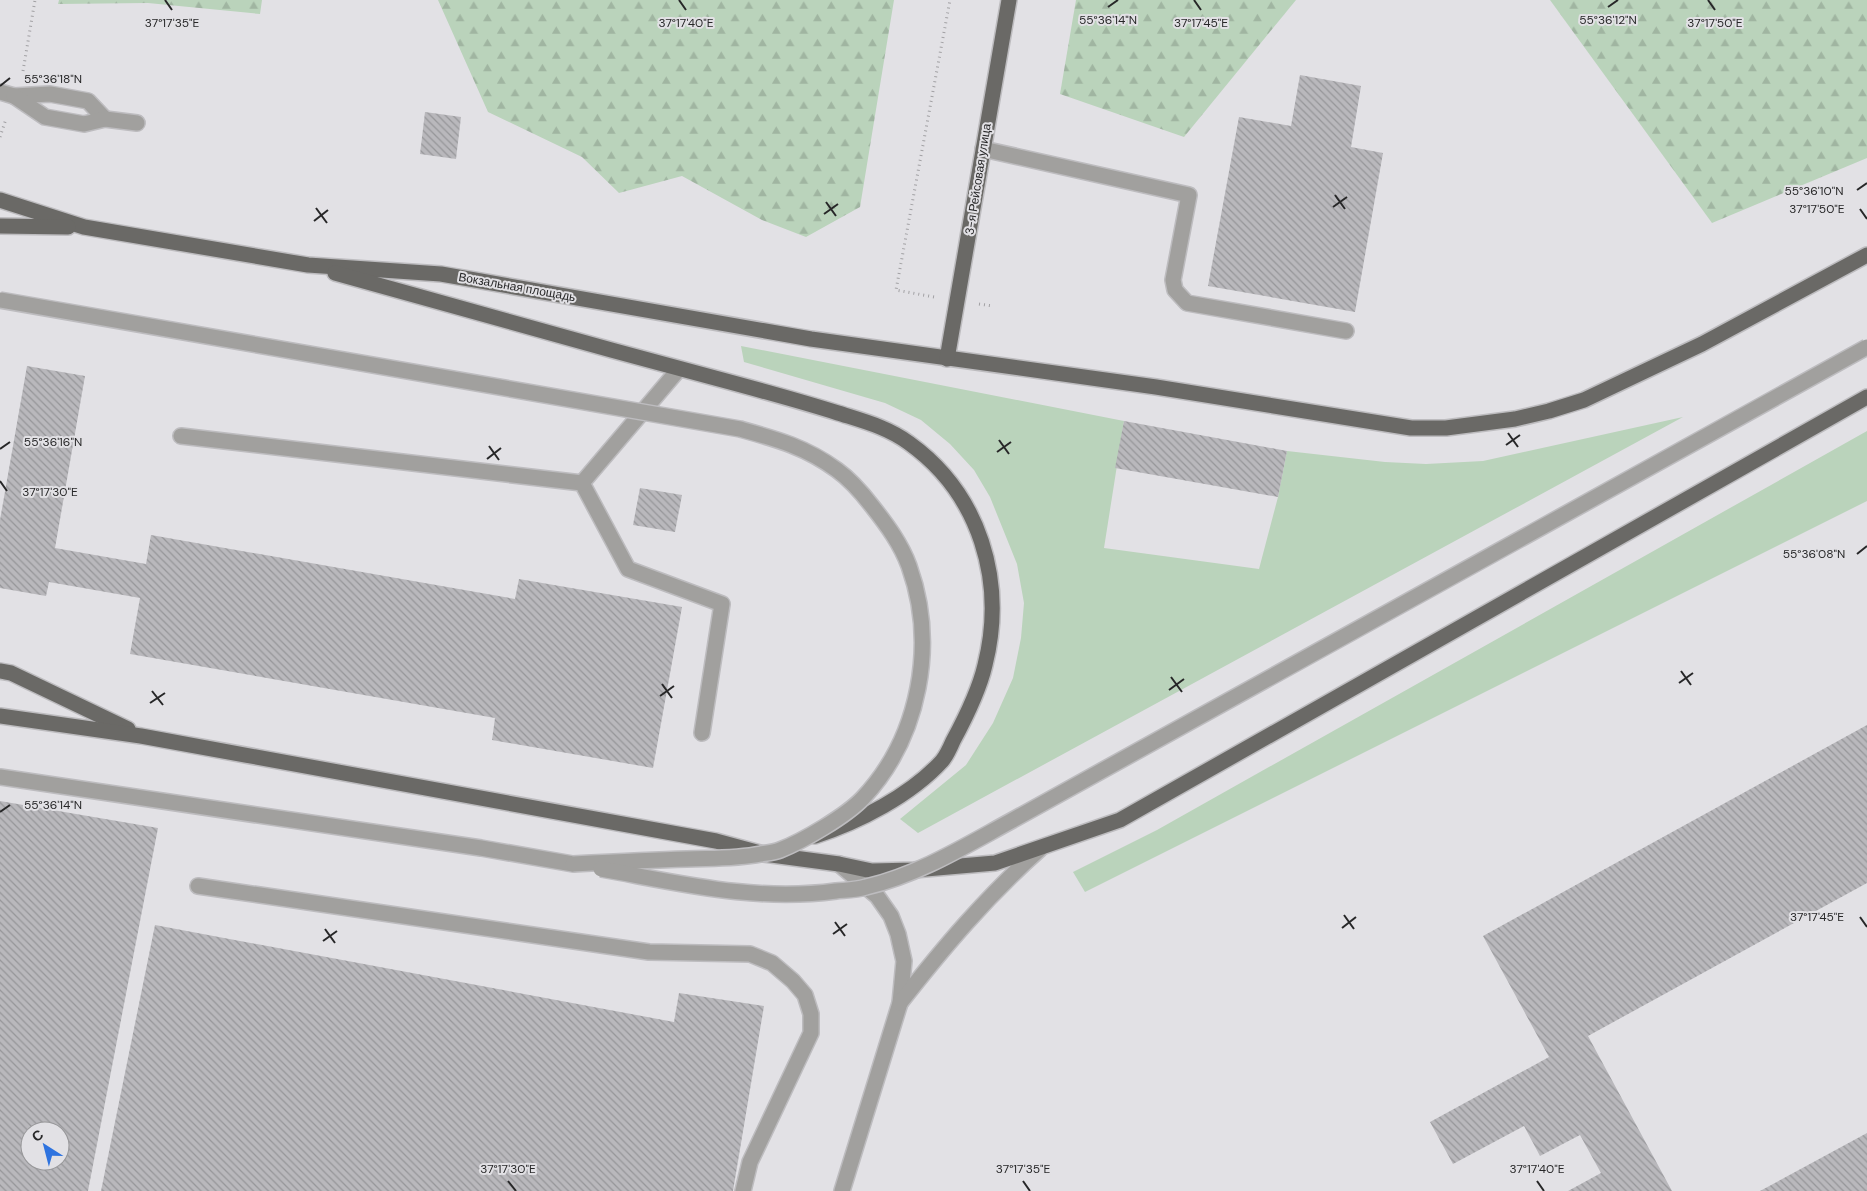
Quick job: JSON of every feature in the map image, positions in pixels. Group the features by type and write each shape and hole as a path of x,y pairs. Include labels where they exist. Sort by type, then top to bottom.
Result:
{"main road":[{"name":"3-я Рейсовая улица","path":"948,359 1009,0"},
{"name":"Вокзальная площадь","path":"0,200 84,227 308,265 441,274 811,339 1156,387 1411,428 1446,428 1476,425 1549,411 1584,400 1702,344 1867,255"},
{"name":"Вокзальная площадь","path":"0,226 84,227"},
{"path":"308,265 478,314 818,406 884,427 908,442 932,461 952,485 966,505 979,532 987,560 992,620 989,648 982,676 972,702 944,759 922,779 893,800 842,827 764,854"},
{"path":"0,716 141,736 716,841 764,854 839,864 872,872 995,863 1120,820 1867,397"},
{"path":"0,671 11,673 141,736"}],"street":[{"path":"7,94 50,94 88,101 105,119"},
{"path":"7,94 45,117 84,124 105,119 137,123"},
{"path":"983,149 1189,195 1173,280 1175,290 1187,303 1346,330"},
{"path":"0,300 740,428 799,446 837,470 856,487 888,526 909,566 916,591 922,641 922,666 918,694 910,719 898,748 877,781 863,799 831,823 780,850 738,858 573,864"},
{"path":"0,777 481,848 714,889 762,895 813,894 865,888 910,873 950,854 1867,347"},
{"path":"582,483 679,369"},
{"path":"181,436 582,483"},
{"path":"582,483 628,569 722,604 702,733"},
{"path":"900,1003 977,910 1013,873 1040,849"},
{"path":"839,864 876,896 891,916 898,934 904,961 900,1003 842,1191"},
{"path":"198,886 649,952 750,954 772,963 793,981 805,995 811,1014 811,1033 750,1162 743,1191"}],"path":[{"path":"23,72 35,0"},
{"path":"950,0 896,290 994,306"},
{"path":"0,137 7,116"}],"green space":[{"path":"59,0 262,0 260,14 148,3 58,4"},
{"path":"438,0 894,0 860,207 806,237 762,220 682,176 619,193 582,157 488,112"},
{"path":"1076,0 1296,0 1184,137 1060,94"},
{"path":"1550,0 1867,0 1867,158 1712,223"},
{"path":"741,346 1124,421 1104,548 1259,569 1278,497 1287,451 1385,462 1426,464 1483,461 1683,417 918,833 900,819 966,765 993,723 1013,678 1021,638 1024,603 1017,564 990,497 974,470 950,444 921,420 885,403 744,362"},
{"path":"1867,431 1867,501 1085,892 1073,872 1157,830"}],"building":[{"path":"1300,75 1361,86 1351,147 1383,153 1355,312 1208,286 1239,117 1291,126"},
{"path":"425,112 461,117 456,159 420,154"},
{"path":"27,366 85,376 55,548 146,564 151,535 515,599 519,579 682,607 653,768 492,740 495,718 130,654 140,598 49,582 46,596 0,588 0,520"},
{"path":"1124,421 1287,451 1278,497 1115,468"},
{"path":"640,488 682,495 675,532 633,525"},
{"path":"1867,725 1867,883 1588,1036 1672,1191 1568,1191 1601,1173 1580,1135 1540,1156 1524,1126 1453,1164 1430,1122 1549,1057 1483,936"},
{"path":"0,801 158,828 88,1191 0,1191"},
{"path":"155,925 674,1022 679,993 764,1006 733,1191 101,1191"},
{"path":"1867,1133 1867,1191 1760,1191"}]}
